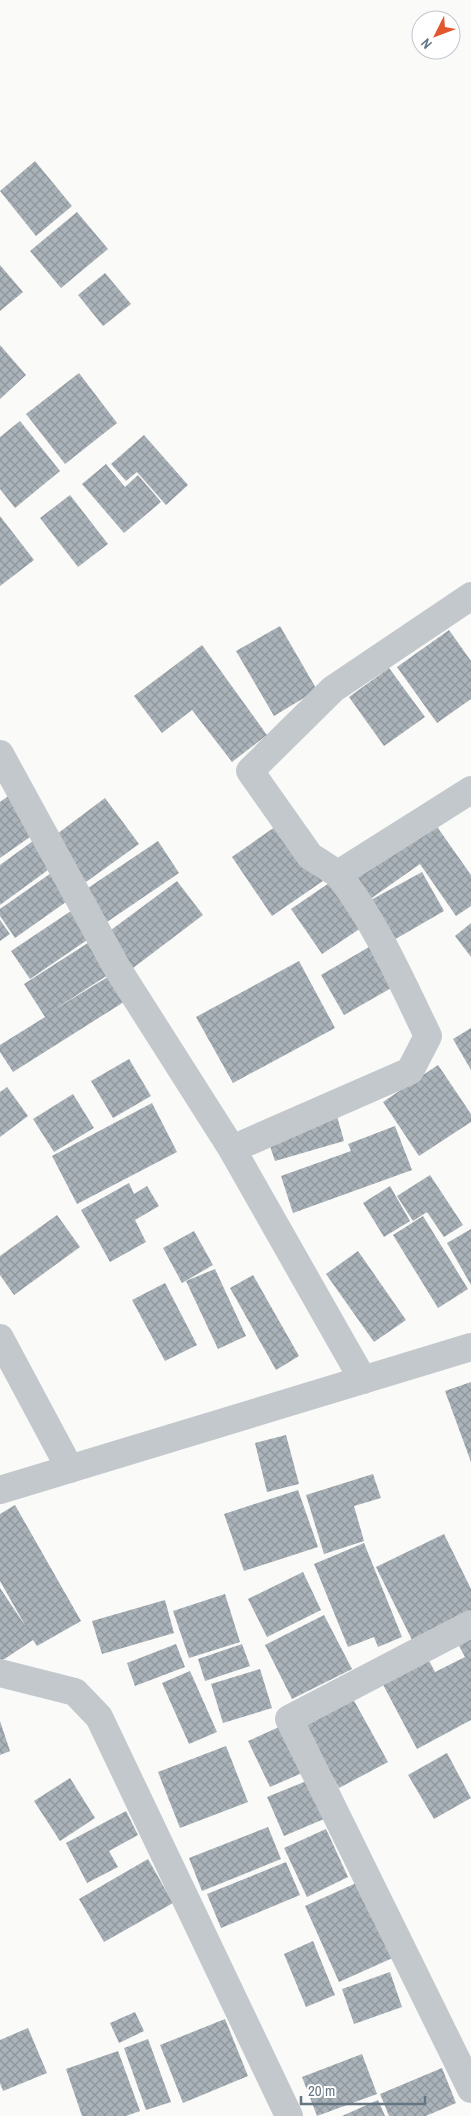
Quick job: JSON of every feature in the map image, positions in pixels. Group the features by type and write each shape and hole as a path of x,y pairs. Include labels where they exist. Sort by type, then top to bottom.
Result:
{"street":[{"path":"232,1149 410,1071 428,1036 387,950 355,895 338,874 310,856 250,771 333,689 471,596"},
{"path":"0,754 117,968 232,1149 363,1380"},
{"path":"338,874 471,790"},
{"path":"0,1338 70,1468"},
{"path":"0,1490 471,1347"},
{"path":"471,1624 289,1720 471,2090"},
{"path":"0,1673 75,1692 99,1717 289,2116"}],"building":[{"path":"35,161 72,206 36,236 0,191"},
{"path":"77,212 108,249 61,288 30,251"},
{"path":"0,265 23,292 0,311"},
{"path":"105,273 131,304 103,326 78,295"},
{"path":"0,345 26,375 0,399"},
{"path":"79,373 117,423 65,464 26,414"},
{"path":"20,421 60,471 15,508 0,489 0,437"},
{"path":"144,435 188,485 166,505 137,472 126,481 111,464"},
{"path":"106,464 125,487 138,475 161,502 124,533 82,484"},
{"path":"70,495 108,544 78,567 40,518"},
{"path":"0,516 34,560 0,586"},
{"path":"280,626 317,690 274,716 236,651"},
{"path":"449,630 471,661 471,699 437,723 397,667"},
{"path":"202,645 267,735 232,762 192,710 162,733 134,696"},
{"path":"389,668 425,717 384,746 349,697"},
{"path":"14,792 40,830 0,858 0,802"},
{"path":"105,798 139,844 86,882 53,837"},
{"path":"433,821 471,875 471,906 456,916 420,864 366,902 350,879"},
{"path":"282,822 323,881 272,916 232,857"},
{"path":"33,841 52,867 0,905 0,865"},
{"path":"158,841 179,873 104,924 82,892"},
{"path":"54,871 73,897 15,938 0,916 0,909"},
{"path":"422,872 444,911 392,941 369,901"},
{"path":"335,879 367,924 322,954 291,909"},
{"path":"177,881 203,915 133,968 107,933"},
{"path":"71,911 90,938 30,979 11,951"},
{"path":"0,920 10,934 0,941"},
{"path":"471,923 471,957 455,936"},
{"path":"91,941 111,973 52,1011 111,975 127,1000 13,1072 0,1052 0,1045 45,1017 24,984"},
{"path":"369,947 393,987 344,1015 321,975"},
{"path":"299,961 335,1028 233,1083 196,1017"},
{"path":"471,1028 471,1070 453,1039"},
{"path":"129,1059 151,1096 113,1118 91,1081"},
{"path":"438,1065 471,1114 471,1122 419,1156 383,1102"},
{"path":"7,1087 28,1116 0,1137 0,1092"},
{"path":"73,1094 94,1128 54,1152 33,1119"},
{"path":"152,1103 177,1152 77,1204 52,1156"},
{"path":"337,1116 344,1141 275,1161 267,1137"},
{"path":"395,1126 412,1170 293,1213 281,1176 351,1151 348,1144"},
{"path":"430,1175 463,1225 444,1237 427,1212 413,1221 397,1196"},
{"path":"129,1183 134,1194 147,1186 159,1206 135,1220 146,1242 110,1262 81,1210"},
{"path":"390,1186 410,1221 384,1237 363,1203"},
{"path":"57,1215 80,1247 14,1295 0,1275 0,1256"},
{"path":"423,1216 468,1289 438,1308 393,1235"},
{"path":"471,1229 471,1285 447,1243"},
{"path":"194,1231 213,1265 182,1283 163,1248"},
{"path":"358,1251 406,1320 374,1342 326,1274"},
{"path":"215,1269 246,1336 218,1349 186,1281"},
{"path":"253,1275 299,1356 276,1370 230,1288"},
{"path":"165,1283 197,1345 165,1361 132,1300"},
{"path":"471,1382 471,1462 445,1391"},
{"path":"286,1435 299,1484 267,1492 255,1443"},
{"path":"373,1474 381,1498 354,1506 364,1541 324,1554 306,1495"},
{"path":"298,1490 318,1547 244,1571 224,1514"},
{"path":"15,1505 81,1621 37,1646 33,1640 0,1662 0,1588 26,1627 0,1581 0,1514"},
{"path":"444,1534 471,1589 471,1613 413,1642 376,1567"},
{"path":"364,1543 402,1637 378,1647 374,1637 348,1647 314,1564"},
{"path":"303,1572 321,1610 267,1637 248,1599"},
{"path":"225,1594 240,1642 189,1658 173,1611"},
{"path":"165,1600 174,1633 102,1654 92,1621"},
{"path":"324,1615 352,1669 292,1699 265,1645"},
{"path":"471,1635 471,1720 417,1749 379,1677 425,1653 435,1672 465,1657 457,1642"},
{"path":"176,1644 185,1667 135,1686 127,1663"},
{"path":"242,1644 250,1666 205,1681 198,1659"},
{"path":"260,1669 272,1708 223,1723 211,1684"},
{"path":"190,1671 217,1732 189,1744 162,1683"},
{"path":"352,1697 388,1762 339,1788 303,1723"},
{"path":"0,1721 10,1751 0,1755"},
{"path":"288,1723 309,1770 270,1787 248,1741"},
{"path":"226,1746 248,1802 180,1828 158,1772"},
{"path":"447,1753 471,1798 434,1819 408,1775"},
{"path":"70,1778 95,1818 60,1841 34,1801"},
{"path":"314,1778 331,1816 284,1836 267,1797"},
{"path":"126,1811 138,1835 109,1851 118,1867 87,1883 66,1843"},
{"path":"268,1827 281,1859 202,1891 189,1858"},
{"path":"326,1829 348,1877 307,1897 284,1848"},
{"path":"148,1859 173,1903 104,1942 79,1899"},
{"path":"286,1862 300,1895 221,1928 207,1894"},
{"path":"363,1880 397,1956 339,1982 305,1906"},
{"path":"313,1941 335,1995 306,2007 284,1954"},
{"path":"390,1972 402,2007 354,2024 342,1989"},
{"path":"135,2012 144,2031 119,2043 110,2023"},
{"path":"225,2019 248,2076 183,2103 160,2045"},
{"path":"28,2028 47,2073 3,2091 0,2083 0,2040"},
{"path":"148,2039 171,2102 146,2110 124,2048"},
{"path":"118,2051 140,2111 126,2116 82,2116 66,2069"},
{"path":"362,2054 377,2094 317,2116 302,2077"},
{"path":"442,2068 456,2103 426,2116 389,2116 380,2094"},
{"path":"378,2100 385,2116 342,2116"}]}
